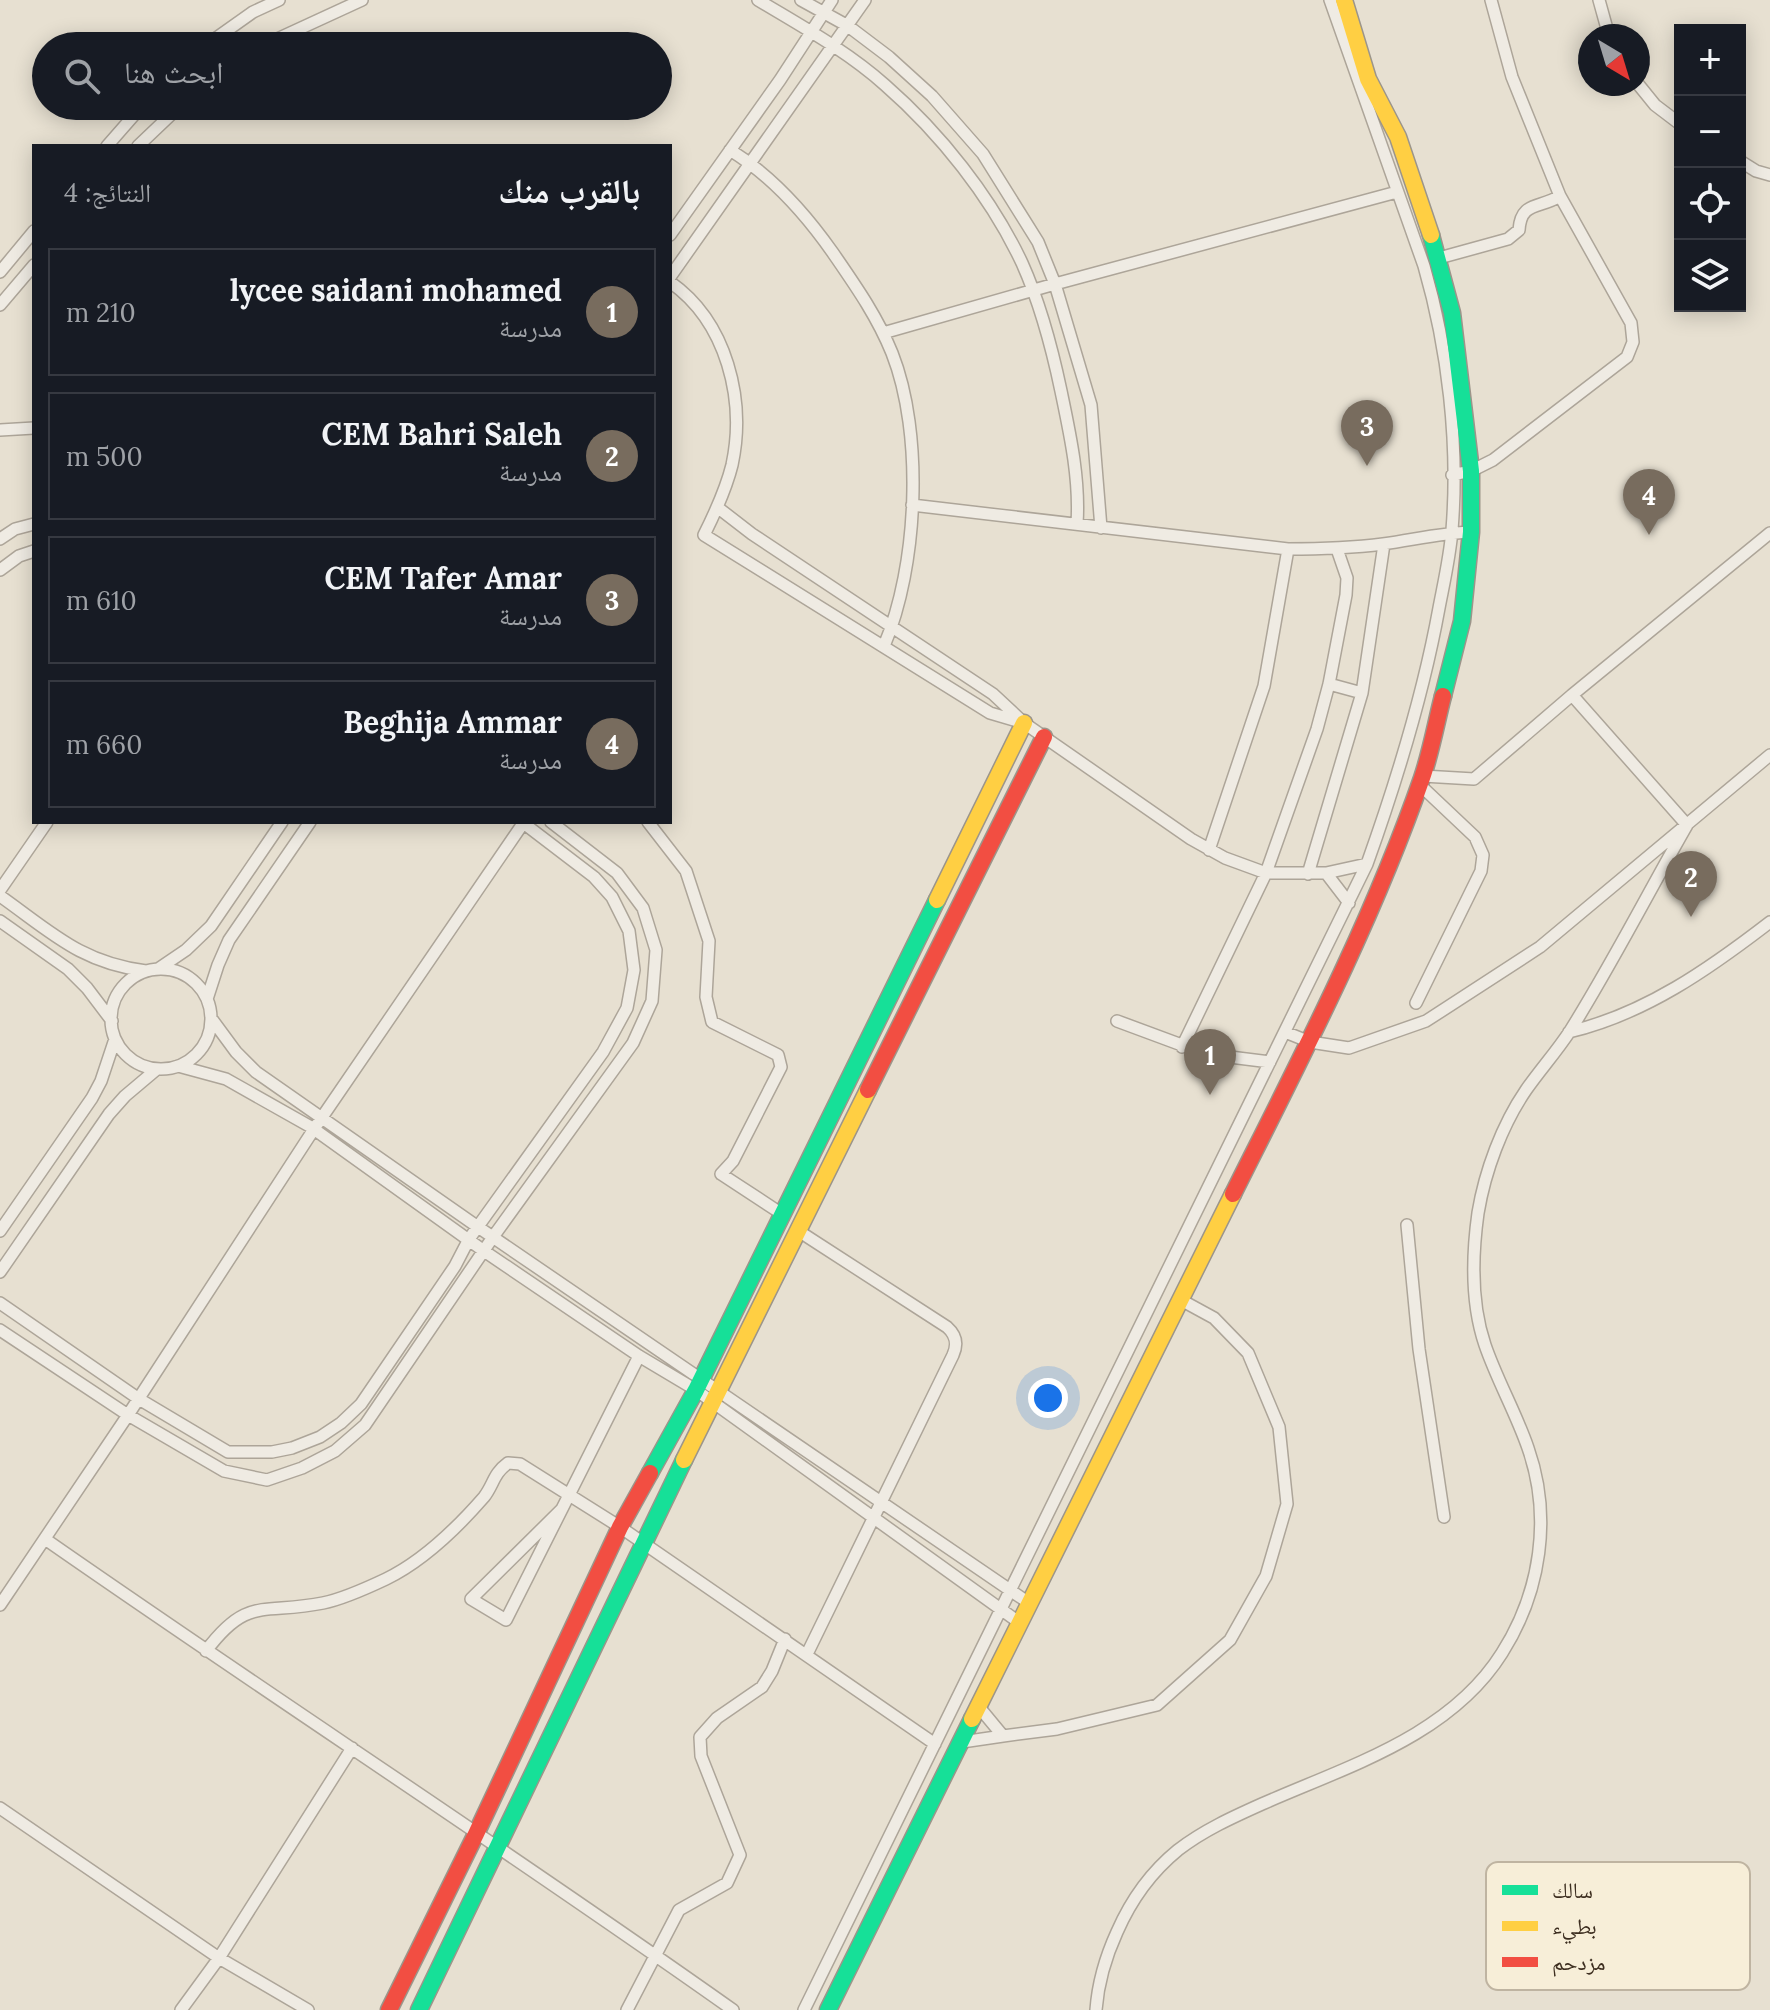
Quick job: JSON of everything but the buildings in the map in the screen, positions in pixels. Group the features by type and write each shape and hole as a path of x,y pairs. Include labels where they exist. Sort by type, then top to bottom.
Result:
{"street":[{"path":"225,32 253,12 279,0"},
{"path":"292,32 362,0"},
{"path":"758,0 811,32 884,84 934,134 996,215 1033,290 1055,362 1072,441 1077,524"},
{"path":"801,0 848,26 889,57 932,96 983,154 1038,242 1055,284 1091,405 1101,528"},
{"path":"672,232 832,0"},
{"path":"672,276 865,0"},
{"path":"804,2010 1349,903 1367,864 1400,771 1429,662 1452,532 1450,398 1431,290 1330,0"},
{"path":"828,2010 1310,1042 1382,883 1422,780 1462,621 1471,532 1471,471 1452,313 1439,258 1398,137 1368,79 1344,0"},
{"path":"1452,475 1471,471 1493,460 1627,357 1633,342 1631,323 1560,196 1512,77 1491,0"},
{"path":"1599,0 1606,24"},
{"path":"1648,96 1674,119"},
{"path":"109,144 130,120"},
{"path":"140,144 165,120"},
{"path":"730,150 776,185 813,225 872,311 893,355 908,415 912,505 909,554 893,626 884,646"},
{"path":"1746,165 1770,175"},
{"path":"883,333 1397,192"},
{"path":"1439,258 1508,239 1519,230 1520,214 1525,209 1560,196"},
{"path":"0,272 32,233"},
{"path":"0,305 32,267"},
{"path":"672,281 696,304 718,339 732,377 737,414 732,466 704,535 990,713 1024,723"},
{"path":"0,430 32,428"},
{"path":"912,505 1288,549 1337,549 1471,532"},
{"path":"717,507 752,534 993,694 1024,723 1209,850 1266,873 1326,873 1367,864"},
{"path":"0,539 15,529 32,525"},
{"path":"1422,780 1474,779 1770,533"},
{"path":"1308,874 1362,693 1384,544"},
{"path":"1209,850 1264,686 1288,549"},
{"path":"1182,1047 1266,873 1317,729 1329,684 1347,587 1337,549"},
{"path":"0,570 19,556 32,552"},
{"path":"1329,684 1362,693"},
{"path":"1572,695 1687,825"},
{"path":"389,2010 476,1834 620,1527 699,1384 1024,723"},
{"path":"419,2010 715,1395 1044,737"},
{"path":"1285,1032 1310,1042 1349,1048 1426,1021 1540,947 1770,755"},
{"path":"1416,1003 1481,871 1483,855 1475,837 1422,780"},
{"path":"46,824 0,893 82,954 109,965 152,970 182,973 201,989 207,999 211,1018 209,1033 202,1047 191,1059 178,1066 157,1069 136,1062 115,1039 112,1021 117,996 125,985 152,970 186,950 211,926 281,824"},
{"path":"207,999 229,940 309,824"},
{"path":"0,1605 139,1399 314,1129 522,824"},
{"path":"0,1303 139,1399 228,1452 272,1452 292,1448 320,1437 341,1423 361,1404 455,1266 469,1239 603,1052 627,1008 634,970 629,931 612,897 594,877 526,824"},
{"path":"0,1330 128,1415 224,1471 267,1480 302,1468 335,1451 365,1425 493,1237 633,1043 652,1001 656,950 643,908 617,873 554,824"},
{"path":"650,824 686,871 709,941 706,997 712,1022 778,1055 781,1067 733,1161 721,1174 782,1214"},
{"path":"1096,2010 1110,1947 1125,1915 1154,1873 1176,1852 1225,1821 1375,1754 1439,1720 1478,1685 1501,1656 1519,1624 1531,1594 1539,1555 1537,1480 1528,1447 1484,1343 1475,1294 1474,1254 1478,1213 1487,1175 1524,1093 1569,1032 1687,825"},
{"path":"1326,873 1349,903"},
{"path":"0,921 68,969 112,1021"},
{"path":"1569,1032 1597,1026 1669,994 1770,922"},
{"path":"211,1018 246,1063 322,1118 715,1395 883,1502 1029,1603"},
{"path":"1117,1021 1182,1047 1218,1056 1270,1062"},
{"path":"0,1231 92,1098 115,1039"},
{"path":"178,1066 226,1079 314,1129 484,1251 639,1356 699,1384"},
{"path":"0,1272 109,1114 157,1069"},
{"path":"1407,1225 1419,1349 1444,1517"},
{"path":"797,1230 947,1327 955,1336 956,1349 807,1654"},
{"path":"962,1742 1057,1729 1157,1705 1230,1640 1266,1576 1287,1504 1279,1427 1248,1353 1214,1318 1181,1300"},
{"path":"562,1509 471,1599 506,1620 562,1509 639,1356"},
{"path":"715,1395 875,1519 1020,1623"},
{"path":"206,1651 221,1630 236,1618 256,1610 325,1603 388,1578 441,1541 487,1493 496,1472 508,1463 520,1464 620,1527 935,1744"},
{"path":"45,1539 733,2010"},
{"path":"627,2010 679,1910 727,1883 740,1855 701,1756 700,1737 717,1718 762,1687 785,1639"},
{"path":"979,1707 1003,1736"},
{"path":"181,2010 219,1958 352,1748"},
{"path":"0,1808 219,1958 308,2010"}],"traffic: fast":[{"path":"1431,235 1452,313 1471,471 1471,532 1462,621 1443,696"},
{"path":"650,1473 696,1390 937,900"},
{"path":"419,2010 684,1460"},
{"path":"828,2010 972,1719"}],"traffic: slow":[{"path":"1344,0 1368,79 1398,137 1431,235"},
{"path":"937,900 1024,723"},
{"path":"684,1460 868,1090"},
{"path":"972,1719 1233,1194"}],"traffic: jam":[{"path":"1233,1194 1334,989 1381,885 1422,778 1443,696"},
{"path":"868,1090 1044,737"},
{"path":"389,2010 476,1834 620,1527 650,1473"}],"place":[{"name":"CEM Tafer Amar","path":"1367,466"},
{"name":"Beghija Ammar","path":"1649,535"},
{"name":"CEM Bahri Saleh","path":"1691,917"},
{"name":"lycee saidani mohamed","path":"1210,1095"}]}
